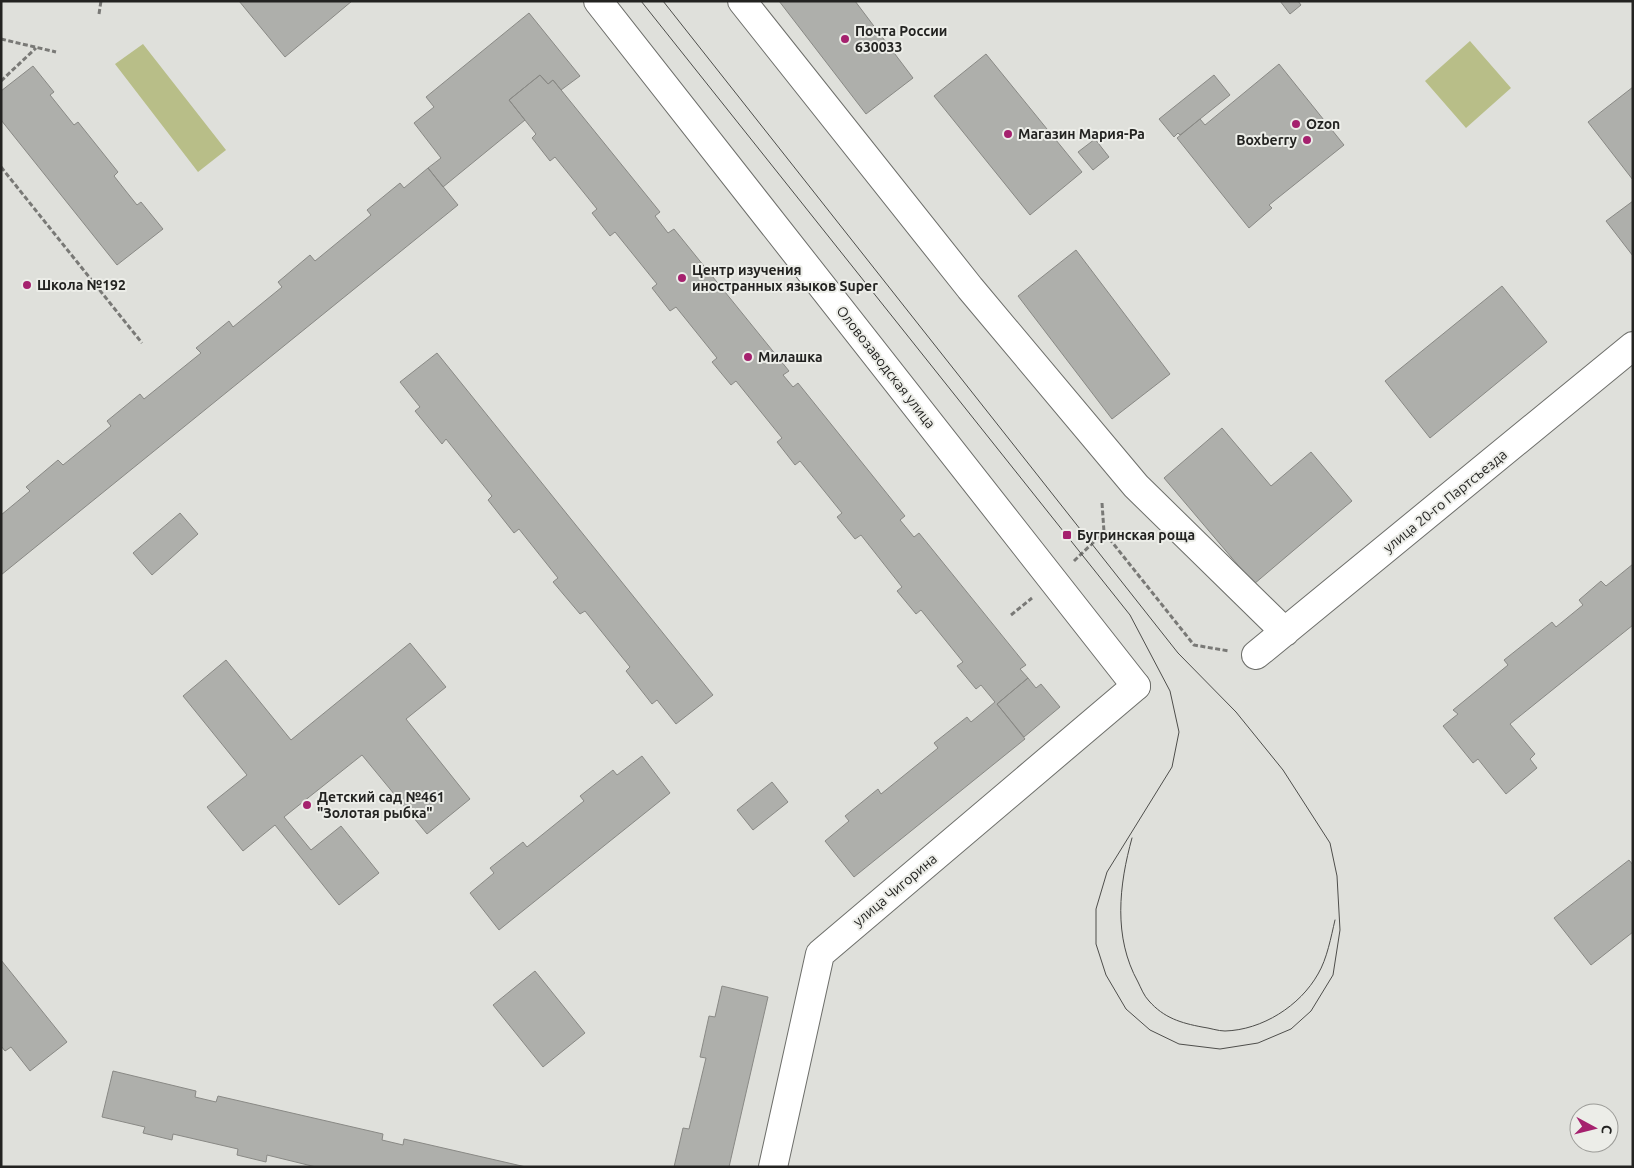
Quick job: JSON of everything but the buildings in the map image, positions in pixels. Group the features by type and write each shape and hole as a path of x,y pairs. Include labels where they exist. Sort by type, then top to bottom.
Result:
{"street":[{"name":"Оловозаводская улица","path":"598,1 1136,686"},
{"path":"742,1 970,288 1136,486 1285,632"},
{"name":"улица 20-го Партсъезда","path":"1256,655 1633,346"},
{"name":"улица Чигорина","path":"772,1167 820,954 1136,686"}],"path":[{"path":"99,14 101,1"},
{"path":"1,39 56,52"},
{"path":"1,81 36,48"},
{"path":"1,167 142,343"},
{"path":"1102,503 1104,532 1194,645 1256,655"}],"green space":[{"path":"1470,41 1511,88 1466,128 1425,81"},
{"path":"143,44 226,150 198,172 115,64"}],"tram line":[{"path":"641,1 1130,615 1170,691 1179,732 1172,767 1107,872 1096,909 1096,944 1106,975 1126,1009 1150,1030 1179,1044 1220,1049 1258,1043 1291,1029 1311,1011 1333,975 1340,930 1337,876 1330,843 1283,770 1236,712 1178,653 663,1"},
{"path":"1132,838 1122,892 1121,911 1125,947 1130,965 1146,997 1161,1012 1173,1019 1225,1031 1253,1026 1279,1014 1301,996 1318,974 1326,955 1335,920"}],"place":[{"name":"Почта России 630033","path":"845,39"},
{"name":"Ozon","path":"1296,124"},
{"name":"Магазин Мария-Ра","path":"1008,134"},
{"name":"Boxberry","path":"1307,140"},
{"name":"Центр изучения иностранных языков Super","path":"682,278"},
{"name":"Школа №192","path":"27,285"},
{"name":"Милашка","path":"748,357"},
{"name":"Бугринская роща","path":"1067,535"},
{"name":"Детский сад №461 \"Золотая рыбка\"","path":"307,805"}]}
